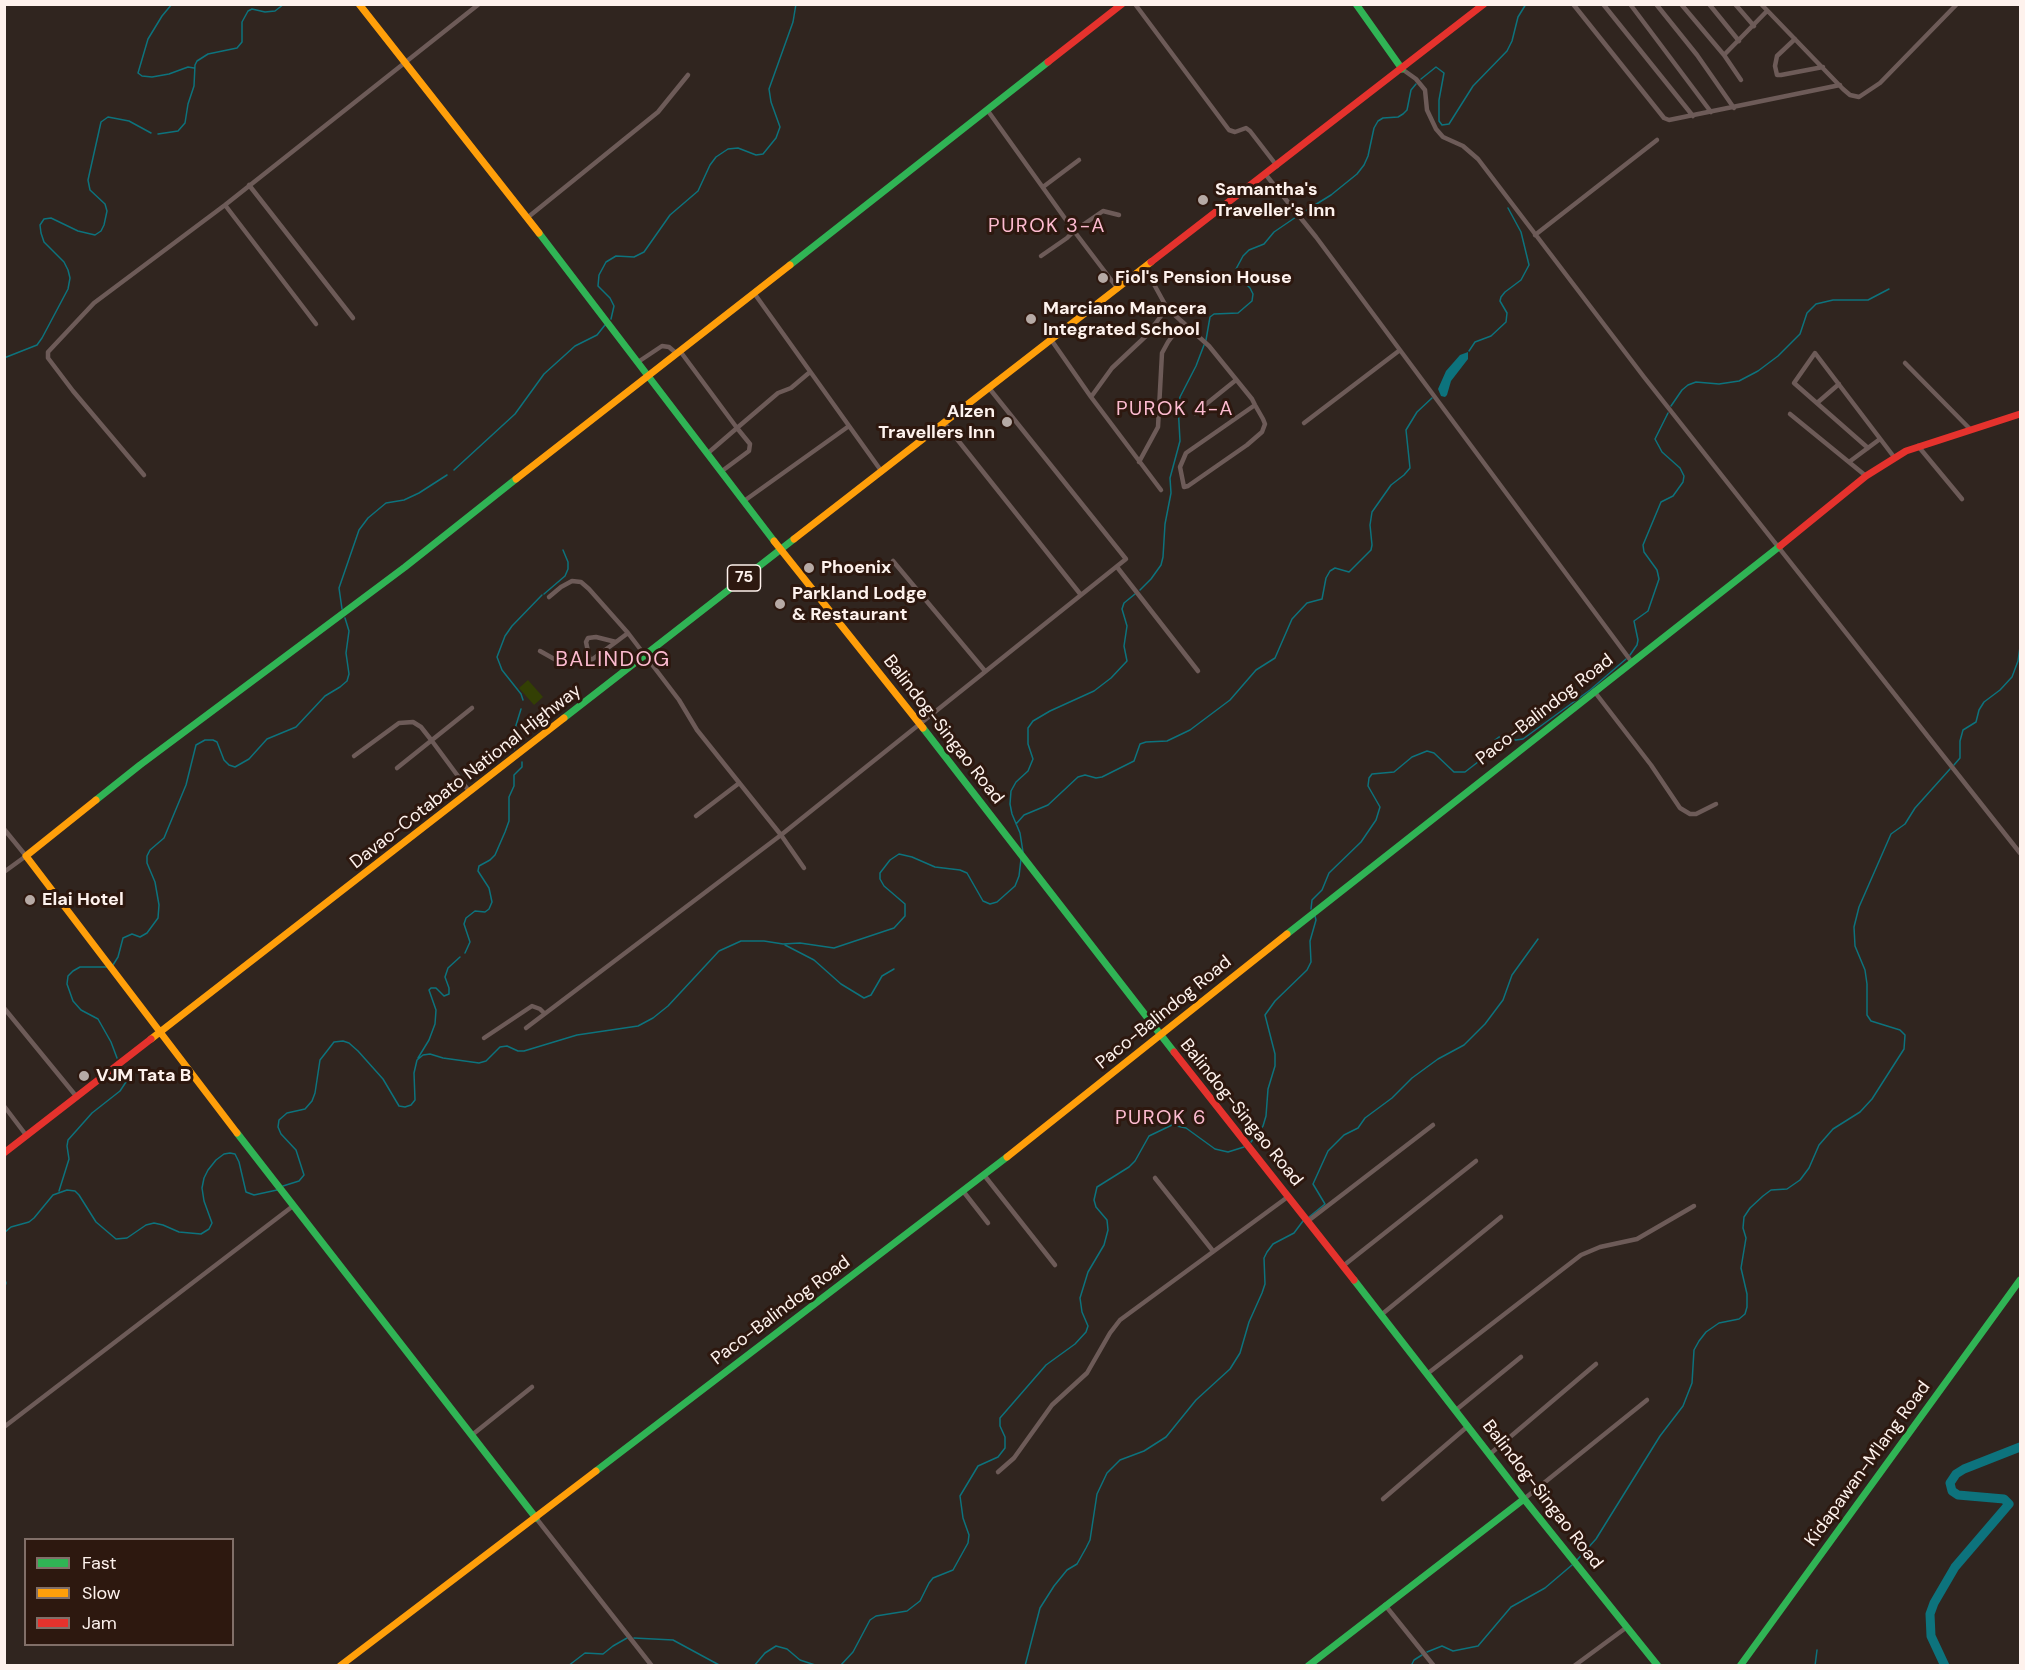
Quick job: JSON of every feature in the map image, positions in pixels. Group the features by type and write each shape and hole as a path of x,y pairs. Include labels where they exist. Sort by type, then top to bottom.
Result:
{"main road":[{"name":"Balindog-Singao Road","path":"359,4 638,362 781,550 920,724 1161,1036 1289,1196 1524,1499 1658,1665"},
{"path":"536,1518 293,1206 26,856 140,765 405,567 1122,4"},
{"path":"1356,4 1402,69"},
{"name":"Davao-Cotabato National Highway","path":"4,1153 1485,4"},
{"name":"Paco-Balindog Road","path":"340,1665 963,1191 1866,476 1894,457 1918,446 2020,414"},
{"name":"Kidapawan-M'lang Road","path":"1740,1665 2020,1280"},
{"path":"1308,1665 1524,1499"}],"street":[{"path":"144,475 93,416 49,360 47,354 86,309 225,205 479,4"},
{"path":"1135,4 1229,130 1235,132 1246,128 1250,131 1277,166"},
{"path":"1574,4 1664,118 1673,121 1840,85"},
{"path":"1603,4 1693,116"},
{"path":"1630,4 1712,112"},
{"path":"1656,4 1697,55 1734,108"},
{"path":"1682,4 1724,55 1741,80"},
{"path":"1709,4 1739,41"},
{"path":"1735,4 1754,26"},
{"path":"1761,4 1840,85 1855,97 1863,96 1872,89 1957,4"},
{"path":"1724,55 1767,11"},
{"path":"1795,39 1777,56 1775,66 1777,75 1823,67"},
{"path":"1402,69 1425,90 1427,110 1439,133 1447,140 1463,146 1478,159 1644,377 2020,853"},
{"path":"526,218 658,112 688,75"},
{"path":"987,111 1118,289"},
{"path":"1535,235 1657,140"},
{"path":"1043,187 1078,160"},
{"path":"1266,175 1316,237 1631,661"},
{"path":"249,185 353,318"},
{"path":"225,205 316,324"},
{"path":"1041,256 1103,211 1119,215"},
{"path":"1145,268 1167,308 1204,341 1255,405 1265,424 1262,432 1247,445 1184,487 1180,467 1186,453 1255,405"},
{"path":"754,293 882,472"},
{"path":"1091,397 1112,368 1146,336 1167,308"},
{"path":"1139,462 1152,442 1158,427 1162,353 1182,323"},
{"path":"1052,340 1091,397 1161,490"},
{"path":"638,362 662,346 678,352 737,428 751,447 747,453 722,471"},
{"path":"1304,423 1400,350"},
{"path":"1868,448 1794,383 1815,353 1894,457"},
{"path":"1905,363 1970,429"},
{"path":"708,453 778,393 791,388 810,372"},
{"path":"1195,413 1236,380"},
{"path":"1817,403 1839,384"},
{"path":"526,1028 781,835 1126,559 989,388"},
{"path":"1790,414 1866,476"},
{"path":"944,423 1082,595"},
{"path":"744,501 849,426"},
{"path":"1849,462 1880,438"},
{"path":"1918,446 1962,499"},
{"path":"893,561 985,671"},
{"path":"1117,567 1198,671"},
{"path":"549,597 566,584 576,581 590,589 628,633 679,699 697,730 804,867"},
{"path":"540,651 556,660 582,663 590,661 628,633"},
{"path":"590,661 586,642 588,638 596,637 616,642"},
{"path":"1594,691 1651,765 1680,808 1690,814 1696,814 1716,804"},
{"path":"397,768 472,708"},
{"path":"354,756 399,723 413,722 432,741 470,793"},
{"path":"696,816 738,784"},
{"path":"4,829 26,856 4,872"},
{"path":"484,1038 532,1006 544,1013"},
{"path":"4,1008 77,1097"},
{"path":"4,1106 26,1136"},
{"path":"1308,1221 1433,1125"},
{"path":"1342,1266 1476,1161"},
{"path":"984,1174 1055,1265"},
{"path":"1155,1178 1214,1251"},
{"path":"963,1191 988,1223"},
{"path":"998,1472 1014,1458 1052,1405 1087,1373 1120,1320 1289,1196"},
{"path":"4,1427 293,1206"},
{"path":"1427,1374 1581,1255 1600,1247 1637,1239 1694,1206"},
{"path":"1381,1315 1501,1217"},
{"path":"1456,1410 1521,1357"},
{"path":"1490,1454 1596,1364"},
{"path":"472,1436 532,1387"},
{"path":"1524,1499 1647,1400"},
{"path":"1383,1498 1468,1426"},
{"path":"536,1518 652,1665"},
{"path":"1385,1605 1434,1665"},
{"path":"1574,1665 1627,1627"}],"green space":[{"path":"528,680 543,697 534,705 519,688"}],"water":[{"path":"1468,352 1468,359 1451,381 1447,395 1441,396 1438,389 1446,371 1460,355"}],"waterway":[{"path":"172,4 148,39 138,73 152,77 188,67 194,68"},
{"path":"158,134 178,131 185,123 194,86 197,61 208,54 237,48 242,42 242,22 248,11 252,9 265,12 275,11 284,4"},
{"path":"611,319 614,306 610,298 598,286 599,275 606,262 616,256 634,257 644,252 670,215 698,191 716,157 728,149 738,148 756,155 763,154 776,138 780,127 769,89 793,22 796,4"},
{"path":"1421,79 1436,67 1444,73 1439,100 1439,121 1442,125 1449,124 1473,86 1507,51 1518,17 1526,4"},
{"path":"1302,213 1331,195 1357,174 1368,156 1374,128 1378,121 1403,114 1407,110 1411,90 1416,84"},
{"path":"4,358 37,345 68,289 70,278 64,262 44,242 40,225 44,219 51,218 78,231 95,235 104,225 107,211 105,204 90,190 88,180 101,122 108,117 129,121 151,133"},
{"path":"1469,351 1475,342 1491,336 1506,322 1507,313 1500,301 1501,297 1521,280 1529,265 1521,232 1508,208"},
{"path":"1206,340 1210,317 1214,314 1238,313 1252,301 1253,294 1250,288 1237,275 1236,269 1243,256 1249,250 1264,244 1274,232 1296,217"},
{"path":"1671,406 1688,385 1696,382 1719,384 1739,381 1758,371 1778,356 1800,334 1807,313 1816,304 1833,300 1868,300 1889,289"},
{"path":"454,470 515,414 544,374 575,346 597,335 605,325"},
{"path":"1140,590 1161,565 1171,493 1170,478 1180,441 1178,405 1204,345"},
{"path":"1016,824 1024,815 1048,805 1078,777 1085,775 1102,777 1134,761 1140,744 1167,741 1190,730 1230,700 1256,670 1275,658 1292,619 1307,603 1322,599 1326,578 1330,571 1335,568 1349,572 1371,550 1372,512 1391,485 1410,468 1406,430 1417,412 1432,398"},
{"path":"1630,655 1638,640 1634,621 1648,611 1659,579 1657,570 1644,552 1643,545 1661,502 1673,496 1683,482 1684,476 1680,468 1662,452 1655,439 1668,413"},
{"path":"342,609 339,588 359,530 368,518 386,503 404,500 447,475"},
{"path":"544,594 565,576 568,562 563,550"},
{"path":"1023,852 1020,833 1010,804 1011,791 1016,782 1028,771 1033,759 1028,744 1028,728 1033,721 1050,711 1094,691 1111,678 1127,661 1124,646 1127,626 1122,609 1124,603 1135,594"},
{"path":"523,700 521,694 502,670 497,657 505,636 512,626 542,595"},
{"path":"113,965 118,957 123,938 132,934 140,937 147,933 158,918 159,905 155,882 147,863 147,856 150,850 164,838 186,785 196,745 205,740 217,742 224,760 235,767 249,759 267,739 296,727 325,696 347,681 349,674 346,653 349,631 345,618"},
{"path":"1954,765 1960,758 1960,741 1963,730 1976,722 1984,702 2012,677 2020,647"},
{"path":"1311,909 1312,900 1322,890 1329,873 1361,842 1376,820 1380,807 1368,786 1372,774 1394,772 1412,757 1427,751 1434,753 1454,772 1465,772 1487,755 1499,737 1523,739 1590,690 1626,659"},
{"path":"514,749 513,735 521,709"},
{"path":"465,953 470,942 464,924 466,918 475,911 485,912 492,902 489,888 478,871 479,866 495,855 505,832 509,821 509,797 514,786 514,775 522,767 522,762"},
{"path":"1577,1560 1596,1539 1660,1436 1683,1406 1692,1383 1694,1350 1699,1341 1706,1332 1719,1323 1739,1319 1745,1314 1747,1294 1741,1268 1746,1238 1743,1228 1744,1217 1750,1208 1771,1190 1787,1189 1800,1180 1809,1168 1819,1145 1833,1129 1860,1112 1872,1099 1904,1049 1905,1035 1900,1030 1871,1021 1867,1015 1865,970 1855,946 1854,927 1859,907 1891,834 1905,824 1915,808 1950,769"},
{"path":"283,1186 299,1181 304,1175 296,1150 281,1134 278,1127 279,1120 287,1113 305,1109 312,1101 320,1060 334,1042 349,1043 358,1051 383,1079 399,1106 405,1107 411,1105 415,1100 414,1073 417,1060 423,1055 430,1054 479,1063 486,1061 500,1047 507,1046 524,1051 577,1035 638,1026 668,1006 719,951 741,941 800,943 834,948 894,928 905,916 905,904 884,886 880,873 890,860 899,854 935,867 967,873 983,901 990,904 997,902 1015,886 1021,859"},
{"path":"1251,1142 1263,1126 1268,1089 1275,1066 1275,1054 1265,1015 1275,1001 1307,970 1311,962 1310,941 1315,916"},
{"path":"1309,1217 1325,1204 1313,1184 1328,1151 1344,1135 1358,1128 1365,1118 1392,1098 1412,1078 1438,1059 1464,1045 1485,1024 1503,1000 1512,975 1538,939"},
{"path":"785,945 814,960 841,984 864,998 871,995 882,976 894,969"},
{"path":"418,1058 435,1024 436,1010 429,990 436,988 444,996 449,994 445,977 448,968 460,957"},
{"path":"107,967 80,967 68,976 67,984 73,1001 81,1010 98,1019 117,1058"},
{"path":"59,1191 69,1159 68,1140 92,1113 120,1091 126,1082 125,1074"},
{"path":"840,1666 853,1652 870,1620 876,1616 907,1611 920,1601 933,1578 953,1570 968,1543 969,1535 963,1518 960,1496 978,1466 998,1457 1005,1448 1005,1437 1000,1426 1000,1418 1046,1365 1075,1344 1086,1332 1088,1326 1082,1312 1080,1298 1088,1272 1104,1245 1108,1230 1107,1220 1096,1207 1094,1200 1097,1187 1129,1167 1149,1136 1172,1125 1186,1128 1215,1149 1228,1152 1244,1147"},
{"path":"4,1233 11,1227 29,1222 53,1195 67,1190 75,1191 96,1222 116,1239 127,1238 146,1225 154,1223 179,1232 201,1234 209,1229 212,1223 204,1201 202,1188 204,1178 216,1160 230,1153 235,1154 239,1162 246,1192 254,1195 277,1190"},
{"path":"1025,1666 1040,1608 1067,1570 1077,1564 1090,1540 1097,1494 1107,1473 1120,1460 1144,1451 1166,1437 1196,1400 1230,1369 1240,1353 1249,1322 1265,1284 1264,1258 1273,1244 1294,1233 1303,1221"},
{"path":"4,1277 6,1283 4,1289"},
{"path":"1945,1666 1931,1636 1930,1614 1934,1603 1955,1567 2009,1504 2004,1499 1958,1495 1952,1491 1950,1483 1956,1474 1964,1469 2020,1447"},
{"path":"1427,1652 1442,1646 1453,1651 1478,1646 1511,1607 1545,1588 1572,1565"},
{"path":"568,1666 585,1653 603,1654 627,1638"},
{"path":"634,1638 673,1640 721,1666"},
{"path":"754,1666 765,1653 776,1646 787,1649 800,1660 818,1666"},
{"path":"1815,1666 1817,1650"},
{"path":"1411,1666 1414,1660 1422,1655"}],"traffic: fast":[{"path":"1356,4 1402,69"},
{"path":"790,265 1048,62"},
{"path":"539,233 774,541"},
{"path":"96,800 405,567 516,479"},
{"path":"564,718 794,539"},
{"path":"1287,934 1780,546"},
{"path":"923,728 1174,1052"},
{"path":"237,1133 536,1518"},
{"path":"596,1471 1007,1157"},
{"path":"1354,1280 1524,1499 1658,1666"},
{"path":"1740,1666 2020,1280"},
{"path":"1308,1666 1524,1499"}],"traffic: slow":[{"path":"359,4 539,233"},
{"path":"794,539 1151,262"},
{"path":"516,479 790,265"},
{"path":"774,541 923,728"},
{"path":"151,1039 564,718"},
{"path":"96,800 26,856 237,1133"},
{"path":"1007,1157 1287,934"},
{"path":"340,1666 596,1471"}],"traffic: jam":[{"path":"1048,62 1122,4"},
{"path":"1151,262 1484,4"},
{"path":"1780,546 1866,476 1906,451 2020,414"},
{"path":"4,1153 151,1039"},
{"path":"1174,1052 1354,1280"}],"place":[{"name":"Samantha's Traveller's Inn","path":"1203,200"},
{"name":"Fiol's Pension House","path":"1103,278"},
{"name":"Marciano Mancera Integrated School","path":"1031,319"},
{"name":"Alzen Travellers Inn","path":"1007,422"},
{"name":"Phoenix","path":"809,568"},
{"name":"Parkland Lodge & Restaurant","path":"780,604"},
{"name":"Elai Hotel","path":"30,900"},
{"name":"VJM Tata B","path":"84,1076"}],"district":[{"name":"PUROK 3-A","path":"1047,227"},
{"name":"PUROK 4-A","path":"1175,410"},
{"name":"BALINDOG","path":"613,660"},
{"name":"PUROK 6","path":"1161,1119"}]}
